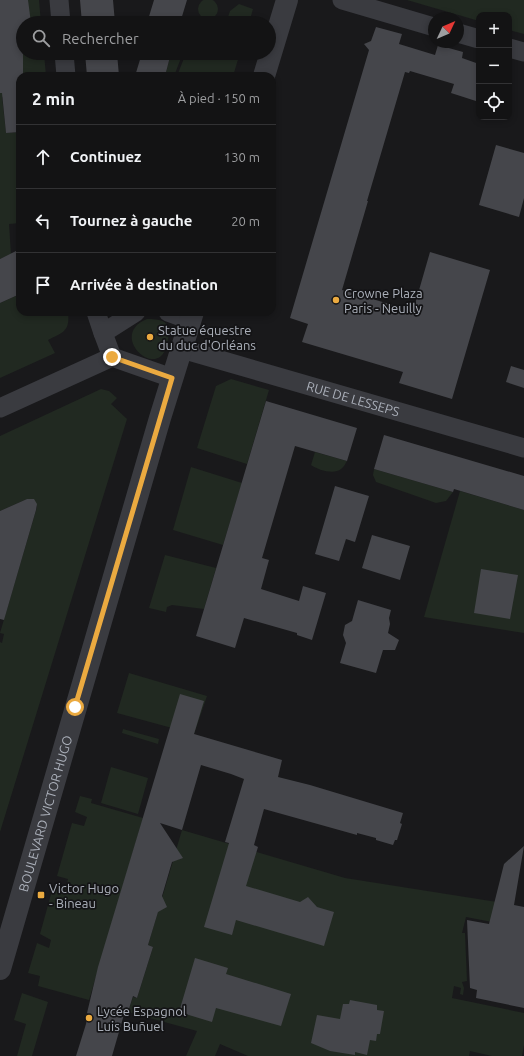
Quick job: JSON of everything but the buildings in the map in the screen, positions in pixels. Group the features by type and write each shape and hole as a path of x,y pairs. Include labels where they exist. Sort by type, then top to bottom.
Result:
{"street":[{"path":"59,0 60,16"},
{"path":"276,36 287,0"},
{"path":"342,0 428,24"},
{"path":"464,35 476,39"},
{"path":"512,49 524,52"},
{"path":"65,60 66,72"},
{"path":"265,72 269,60"},
{"path":"97,316 112,357"},
{"path":"103,333 130,316"},
{"name":"BOULEVARD VICTOR HUGO","path":"0,969 172,378 192,316"},
{"name":"RUE DE LESSEPS","path":"182,349 524,448"},
{"path":"0,408 112,357 172,378"}],"shaded area":[{"path":"0,0 39,0 40,16 16,16 16,60 45,60 46,72 16,72 16,95 2,97 6,133 16,132 16,223 9,224 11,254 0,259"},
{"path":"204,0 212,0 217,5 218,9 215,16 201,16 199,13 199,5"},
{"path":"407,0 524,0 524,34 512,31 512,12 476,12 476,20 464,17 464,12 448,12"},
{"path":"239,4 253,9 251,16 228,16 230,11"},
{"path":"169,60 180,60 176,72 166,72"},
{"path":"183,60 238,60 234,72 179,72"},
{"path":"16,296 16,316 68,316 68,323 67,327 62,333 48,340 55,353 0,378 0,303"},
{"path":"147,319 165,322 169,328 167,346 163,354 155,359 148,358 141,354 135,348 132,341 132,333 137,325"},
{"path":"231,379 269,390 247,464 197,448 216,386"},
{"path":"101,389 109,391 117,398 111,404 127,419 0,832 0,642 2,643 4,634 0,633 37,507 34,500 27,499 0,511 0,436"},
{"path":"315,452 347,461 338,471 330,472 318,469 311,465"},
{"path":"191,467 242,483 223,545 173,530"},
{"path":"374,469 453,492 446,501 436,503 376,482 373,475"},
{"path":"460,491 524,510 524,633 424,617"},
{"path":"165,555 216,568 204,609 172,605 167,607 166,612 149,608"},
{"path":"129,673 207,696 194,734 117,713"},
{"path":"123,729 159,739 158,744 122,733"},
{"path":"111,767 148,778 138,814 101,803"},
{"path":"80,796 92,799 91,803 143,818 89,1000 38,986 40,976 28,973 37,943 49,948 51,940 40,934 53,887 65,891 68,879 57,876 72,823 84,826 87,817 75,812"},
{"path":"182,830 345,878 497,902 492,922 466,917 462,933 465,933 467,981 462,982 464,988 463,995 460,994 461,988 454,986 452,998 524,1013 524,1045 522,1056 492,1056 470,1051 469,1056 248,1056 220,1044 215,1056 186,1056 197,1031 128,1012 133,997 137,998 153,947 148,945 173,861 179,859 176,850"},
{"path":"22,993 48,1002 32,1056 17,1056 26,1024 14,1020"}],"place":[{"name":"Crowne Plaza Paris - Neuilly","path":"336,300"},
{"name":"Statue équestre du duc d'Orléans","path":"150,337"},
{"name":"Victor Hugo - Bineau","path":"41,895"},
{"name":"Lycée Espagnol Luis Buñuel","path":"89,1018"}],"route":[{"path":"75,707 172,378 112,357"}]}
